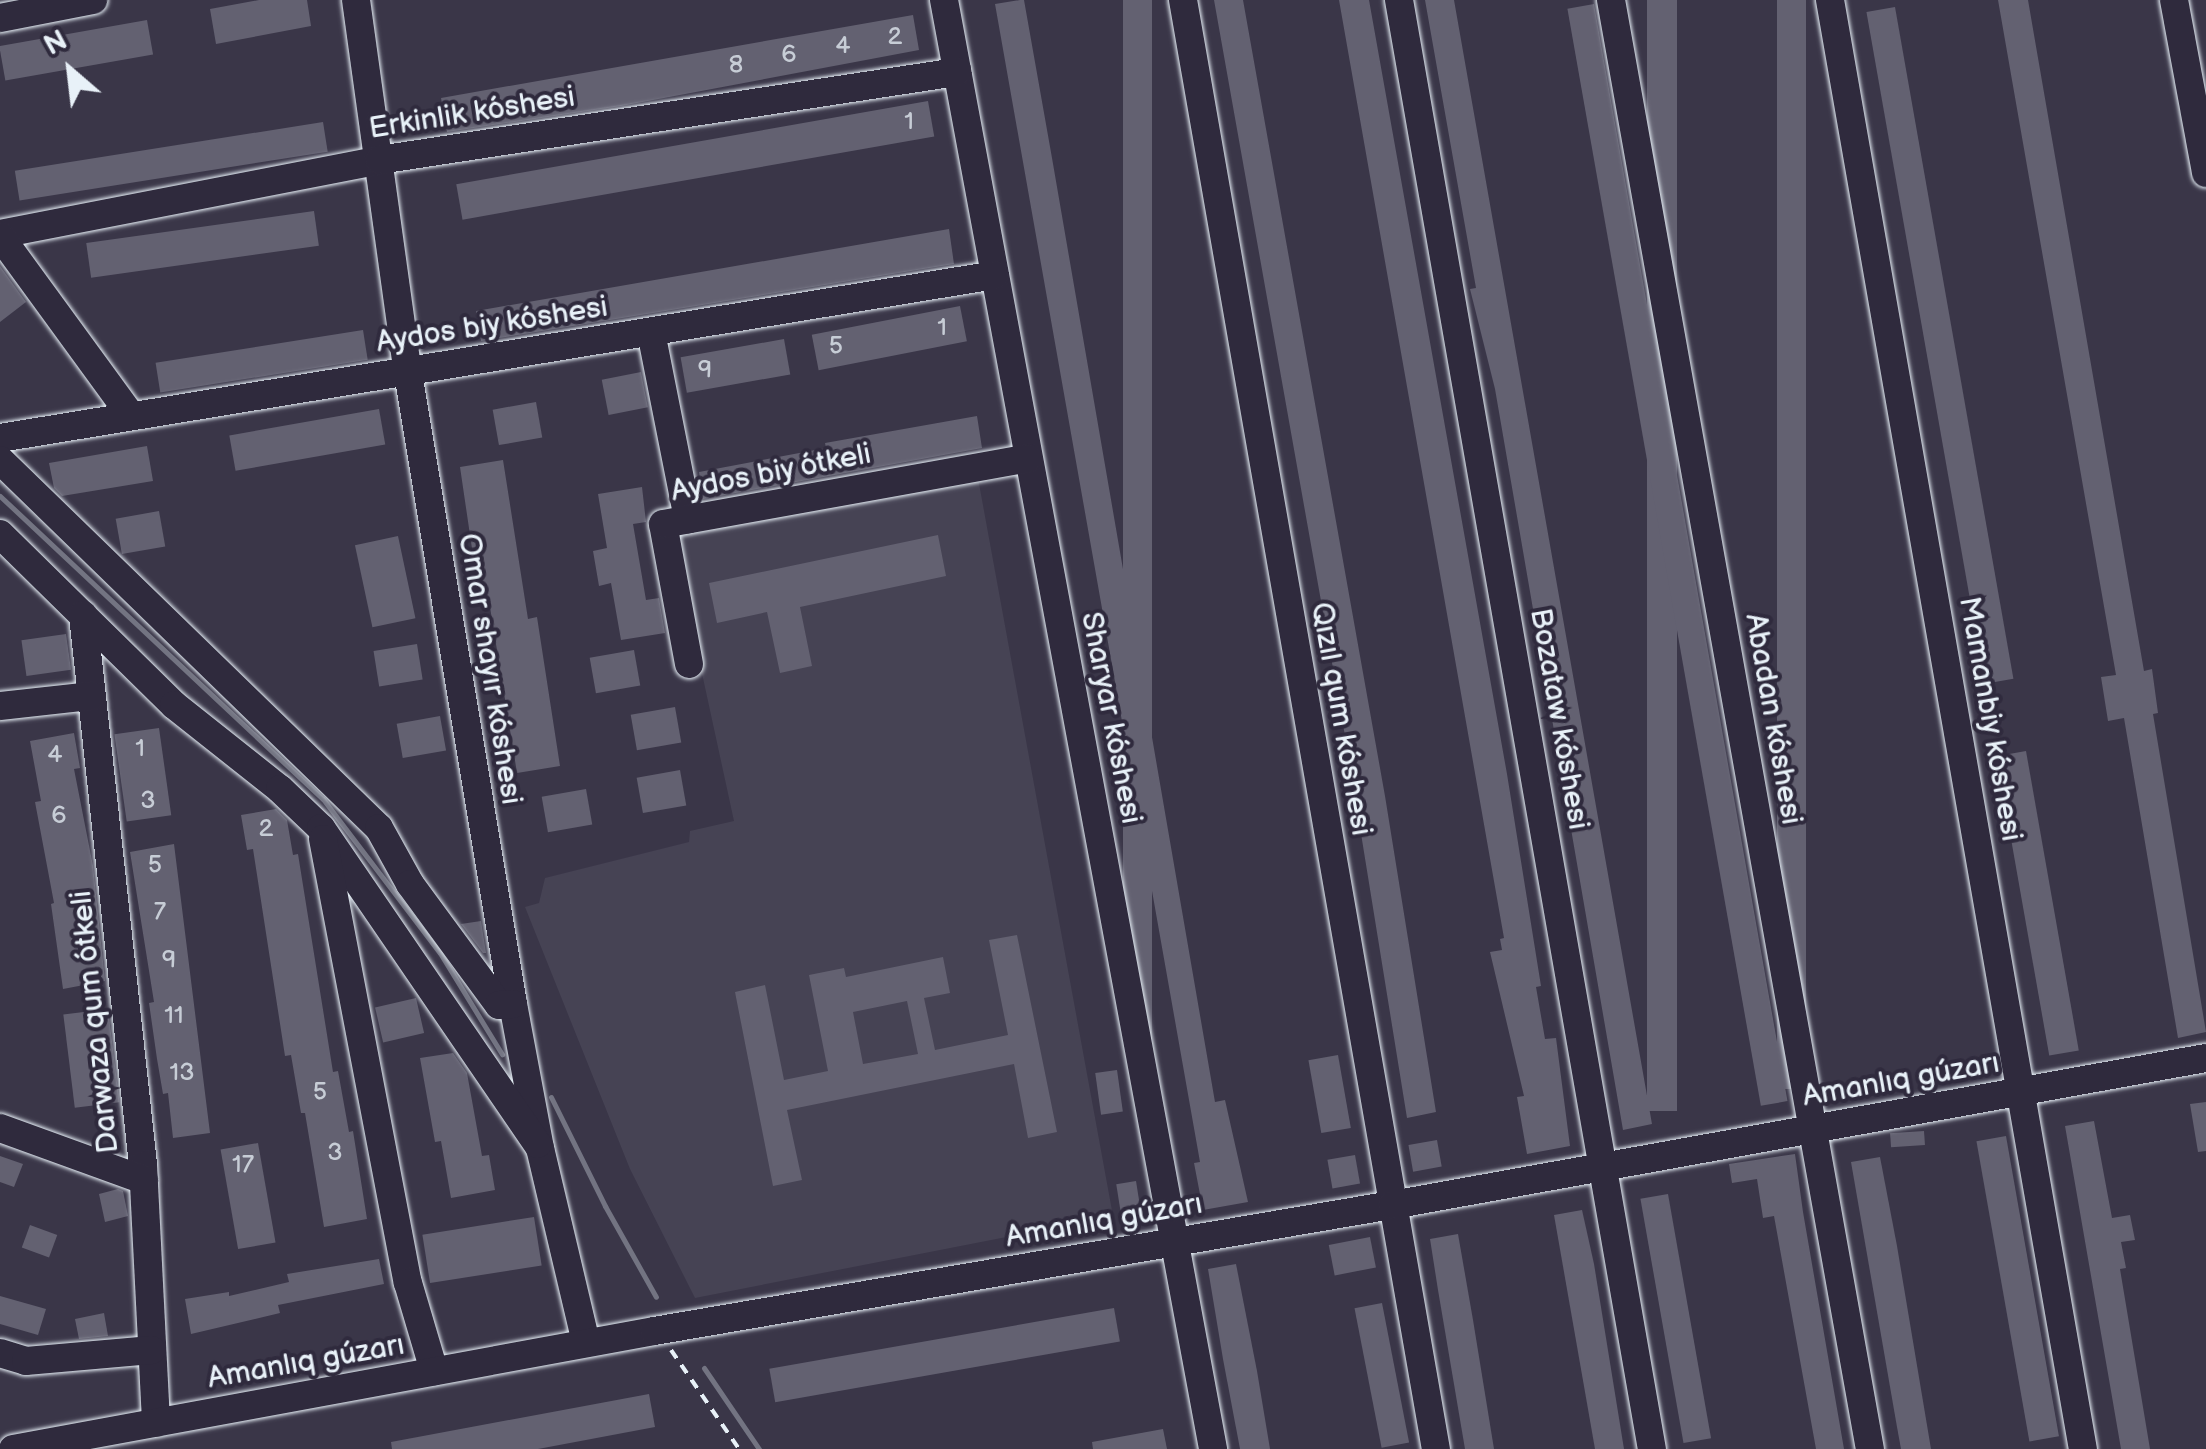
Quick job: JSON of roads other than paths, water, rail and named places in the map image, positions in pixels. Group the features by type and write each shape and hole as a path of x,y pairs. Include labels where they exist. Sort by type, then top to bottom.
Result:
{"street":[{"path":"0,18 93,0"},
{"name":"Omar shayır kóshesi","path":"356,0 408,373 513,1004 540,1148 586,1343"},
{"name":"Sharyar kóshesi","path":"944,0 1214,1449"},
{"name":"Qızıl qum kóshesi","path":"1183,0 1436,1449"},
{"name":"Bozataw kóshesi","path":"1399,0 1652,1449"},
{"name":"Abadan kóshesi","path":"1611,0 1870,1449"},
{"name":"Mamanbiy kóshesi","path":"1830,0 2083,1449"},
{"path":"2174,0 2206,172"},
{"name":"Erkinlik kóshesi","path":"0,235 379,160 957,72"},
{"path":"0,235 129,413"},
{"name":"Aydos biy kóshesi","path":"0,438 129,413 408,373 994,275"},
{"path":"651,332 688,519"},
{"name":"Aydos biy ótkeli","path":"689,664 664,524 1028,458"},
{"path":"0,460 379,828 410,884 500,1004 513,1004"},
{"path":"0,534 174,705 280,789 320,828 540,1148"},
{"name":"Darwaza qum ótkeli","path":"82,615 144,1180 156,1423"},
{"path":"0,706 92,696"},
{"path":"320,828 408,1284 434,1372"},
{"name":"Amanlıq gúzarı","path":"13,1449 586,1343 1392,1205 1605,1163 2206,1058"},
{"path":"0,1128 144,1180"},
{"path":"0,1353 26,1362 152,1350"}],"waterway":[{"path":"0,496 323,799 440,953 502,1054"},
{"path":"551,1097 656,1297"},
{"path":"704,1368 759,1449"}]}
